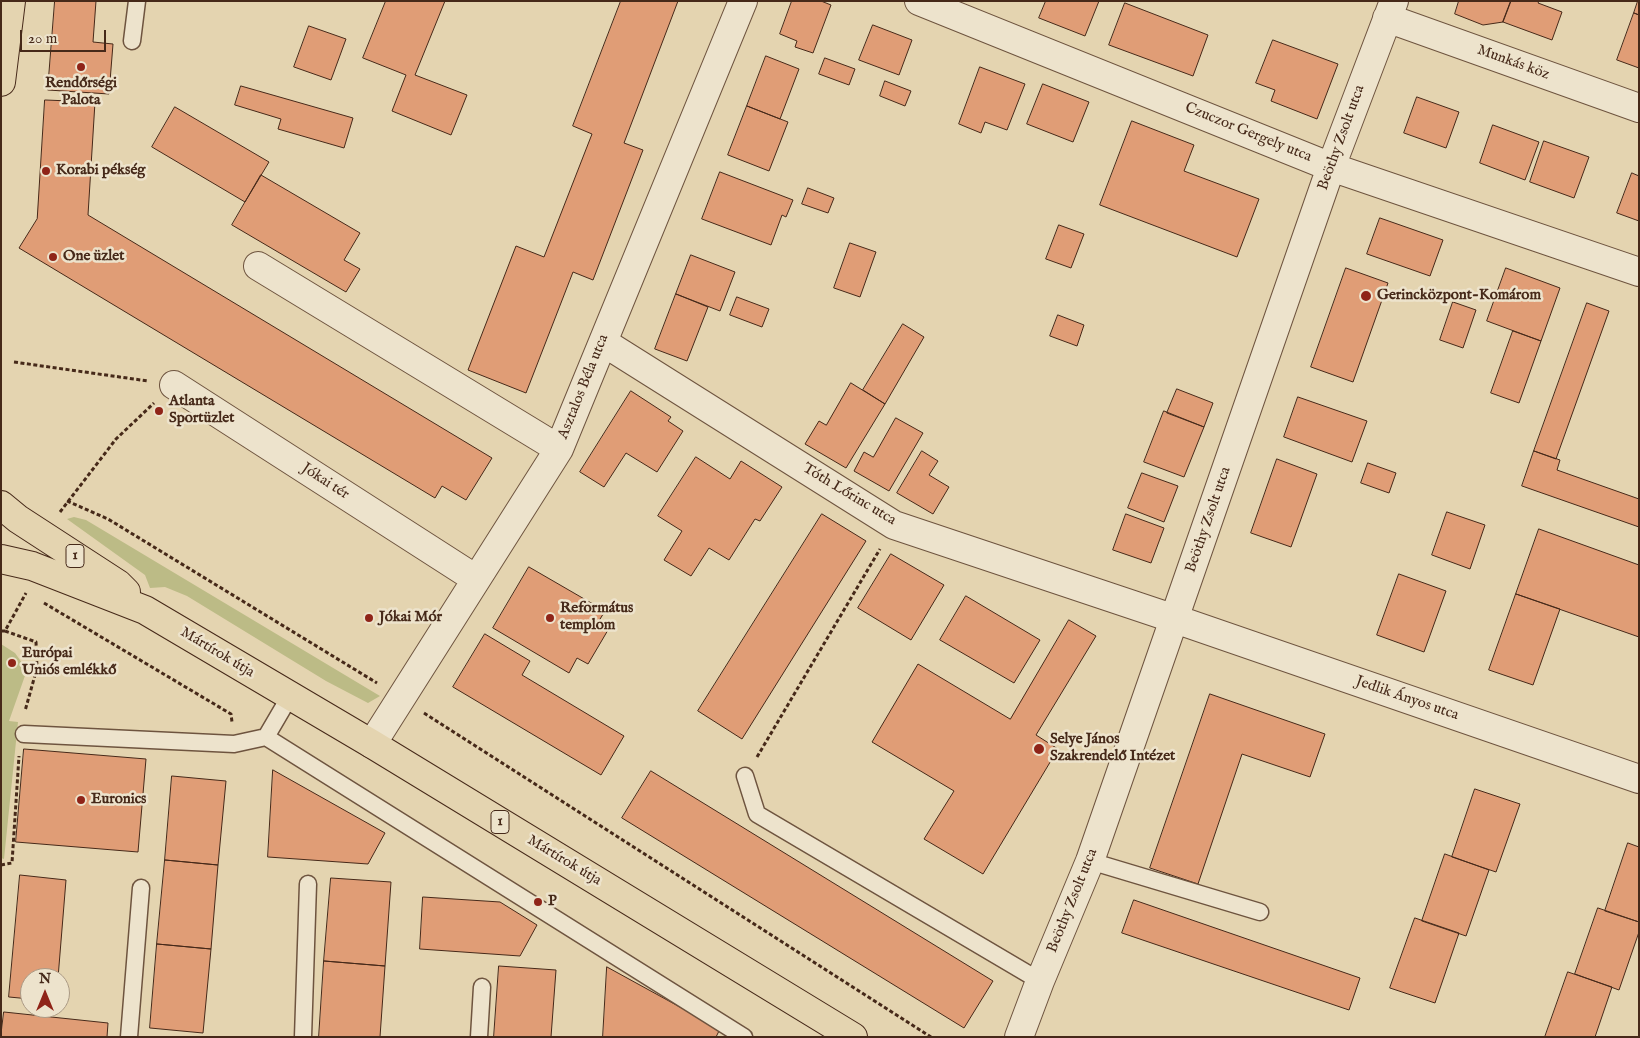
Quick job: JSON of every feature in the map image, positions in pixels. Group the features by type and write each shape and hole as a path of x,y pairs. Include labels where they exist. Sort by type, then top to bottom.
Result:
{"main road":[{"path":"1,82 11,1"},
{"name":"Mártírok útja","path":"1,505 118,584 145,610"},
{"name":"Mártírok útja","path":"1,559 32,566 145,610 372,744 854,1037"}],"street":[{"name":"Asztalos Béla utca","path":"372,744 559,449 743,1"},
{"name":"Czuczor Gergely utca","path":"919,1 1331,166 1639,272"},
{"name":"Beöthy Zsolt utca","path":"1019,1037 1090,861 1331,166 1390,10"},
{"name":"Munkás köz","path":"1390,10 1639,108"},
{"path":"258,266 559,449"},
{"name":"Tóth Lőrinc utca","path":"603,342 894,525 1175,619"},
{"name":"Jókai tér","path":"174,385 476,579"},
{"name":"Jedlik Ányos utca","path":"1175,619 1639,780"}],"lane":[{"path":"132,41 137,1"},
{"path":"266,737 290,696"},
{"path":"24,734 234,744 266,737 744,1037"},
{"path":"746,776 757,814 1040,981"},
{"path":"1090,861 1260,912"},
{"path":"303,1037 308,884"},
{"path":"129,1037 141,888"},
{"path":"479,1037 482,987"}],"path":[{"path":"14,362 174,385"},
{"path":"174,385 116,439 67,501 108,520 401,698 931,1037"},
{"path":"746,776 894,525"},
{"path":"1,631 4,631 26,593 35,598"},
{"path":"43,603 231,714 234,744"}],"shaded area":[{"path":"74,517 86,520 380,696 368,703 326,681 187,596 165,587 150,588 145,575 67,519"},
{"path":"1,644 15,653 27,670 9,721 18,722 4,859 1,858"}],"building":[{"name":"Rendőrségi Palota","path":"55,1 96,1 93,42 113,44 109,94 48,90"},
{"path":"386,1 445,1 415,75 467,95 451,135 392,111 406,75 363,58"},
{"path":"621,1 678,1 624,143 643,150 593,280 573,272 526,393 468,370 516,246 544,257 592,134 573,126"},
{"path":"792,1 821,1 831,5 813,53 795,47 797,41 780,34"},
{"path":"1046,1 1099,1 1085,36 1039,18"},
{"path":"1459,1 1511,1 1503,22 1483,25 1455,14"},
{"path":"1511,1 1539,1 1538,3 1562,12 1552,40 1503,22"},
{"path":"1639,1 1639,15 1634,13"},
{"path":"1125,3 1208,35 1193,76 1109,45"},
{"path":"1634,13 1639,15 1639,68 1617,60"},
{"path":"873,25 912,40 899,75 859,60"},
{"path":"309,26 346,39 331,80 294,67"},
{"path":"1273,40 1338,64 1317,119 1271,101 1275,90 1256,83"},
{"path":"766,56 799,69 780,119 747,106"},
{"path":"825,58 855,69 849,85 819,74"},
{"path":"980,67 1025,84 1007,130 985,122 981,133 959,124"},
{"path":"885,81 911,91 905,106 880,96"},
{"path":"1043,84 1089,102 1073,142 1027,124"},
{"path":"241,86 353,118 344,148 278,129 281,119 235,105"},
{"path":"1417,97 1459,112 1446,148 1404,133"},
{"path":"45,100 95,102 88,215 492,458 466,500 442,486 435,498 19,248 37,219"},
{"path":"747,106 788,122 769,171 728,155"},
{"path":"175,107 269,162 245,202 152,147"},
{"path":"1132,121 1194,145 1184,171 1259,199 1237,257 1100,205"},
{"path":"1493,125 1539,142 1525,180 1480,163"},
{"path":"1544,141 1589,157 1574,198 1530,182"},
{"path":"720,172 793,200 786,217 782,215 771,245 702,219"},
{"path":"1632,173 1639,176 1639,221 1617,213"},
{"path":"261,175 360,233 344,260 360,269 346,292 232,225"},
{"path":"808,188 834,198 828,213 802,204"},
{"path":"1380,218 1443,240 1430,276 1367,254"},
{"path":"1059,225 1084,234 1071,268 1046,259"},
{"path":"850,243 876,252 860,297 834,288"},
{"path":"691,255 735,272 720,311 676,294"},
{"path":"1346,268 1388,283 1353,382 1311,367"},
{"path":"1506,268 1560,288 1541,341 1487,321"},
{"path":"676,294 708,307 687,361 655,349"},
{"path":"737,297 769,309 762,327 730,315"},
{"path":"1453,302 1476,310 1463,348 1440,340"},
{"path":"1587,303 1609,311 1556,459 1534,451"},
{"path":"1058,315 1084,325 1077,346 1050,336"},
{"path":"903,324 924,337 885,404 863,390"},
{"path":"1513,331 1541,341 1519,403 1491,393"},
{"path":"851,383 885,404 846,468 805,444 819,421 826,425"},
{"path":"1177,389 1213,403 1204,427 1167,413"},
{"path":"631,391 671,417 668,421 683,431 657,472 626,453 604,487 580,472"},
{"path":"1298,397 1367,421 1352,462 1284,437"},
{"path":"1164,411 1204,427 1184,477 1144,462"},
{"path":"896,418 923,433 889,491 854,471 864,452 873,457"},
{"path":"922,451 938,461 929,475 949,487 933,514 897,493"},
{"path":"1534,451 1560,460 1557,470 1639,499 1639,527 1522,486"},
{"path":"696,457 730,479 741,461 782,487 760,521 755,519 729,560 709,548 691,576 664,560 682,531 658,516"},
{"path":"1277,459 1317,474 1291,547 1251,533"},
{"path":"1368,463 1396,473 1389,493 1361,483"},
{"path":"1142,473 1178,486 1164,522 1128,508"},
{"path":"1447,512 1485,525 1470,569 1432,555"},
{"path":"822,514 866,541 742,739 698,711"},
{"path":"1126,514 1164,528 1151,563 1113,550"},
{"path":"1539,529 1639,565 1639,637 1516,594"},
{"path":"891,554 944,585 911,640 858,608"},
{"name":"Református templom","path":"529,567 605,611 597,624 608,630 588,664 577,658 569,673 493,628"},
{"path":"1399,574 1446,591 1424,652 1377,635"},
{"path":"1516,594 1560,609 1533,685 1489,670"},
{"path":"966,596 1040,640 1014,683 940,640"},
{"path":"1069,620 1096,636 1036,735 1058,749 983,874 924,839 954,791 872,742 918,664 1010,719"},
{"path":"485,634 530,661 522,675 624,736 601,775 453,687"},
{"path":"1210,694 1325,734 1310,777 1242,754 1198,884 1150,868"},
{"name":"Euronics","path":"24,749 146,759 138,852 16,842"},
{"path":"273,770 385,833 368,864 268,857"},
{"path":"651,771 993,981 964,1028 622,818"},
{"path":"172,776 226,781 218,865 165,860"},
{"path":"1475,789 1520,804 1496,872 1452,857"},
{"path":"1628,843 1639,847 1639,922 1605,911"},
{"path":"1445,854 1489,870 1466,936 1422,921"},
{"path":"165,860 218,865 211,949 157,944"},
{"path":"20,875 66,880 59,968 20,968 20,998 9,997"},
{"path":"331,878 391,882 385,966 324,961"},
{"path":"423,897 500,902 537,925 520,956 420,949"},
{"path":"1134,900 1360,978 1349,1010 1122,933"},
{"path":"1598,908 1639,922 1639,932 1619,990 1575,974"},
{"path":"1415,918 1459,933 1435,1003 1390,988"},
{"path":"157,944 211,949 203,1033 150,1028"},
{"path":"324,961 385,966 380,1037 319,1037"},
{"path":"499,966 556,970 551,1037 494,1037"},
{"path":"607,967 720,1029 716,1037 603,1037"},
{"path":"1568,972 1612,987 1595,1037 1545,1037"},
{"path":"4,1012 20,1014 20,1018 61,1018 108,1023 107,1037 1,1037"}],"place":[{"name":"Rendőrségi Palota","path":"81,67"},
{"name":"Korabi pékség","path":"46,171"},
{"name":"One üzlet","path":"53,257"},
{"name":"Gerincközpont-Komárom","path":"1366,296"},
{"name":"Atlanta Sportüzlet","path":"159,411"},
{"name":"Jókai Mór","path":"369,618"},
{"name":"Református templom","path":"550,618"},
{"name":"Európai Uniós emlékkő","path":"12,663"},
{"name":"Selye János Szakrendelő Intézet","path":"1039,749"},
{"name":"Euronics","path":"81,800"},
{"name":"P","path":"538,902"}]}
